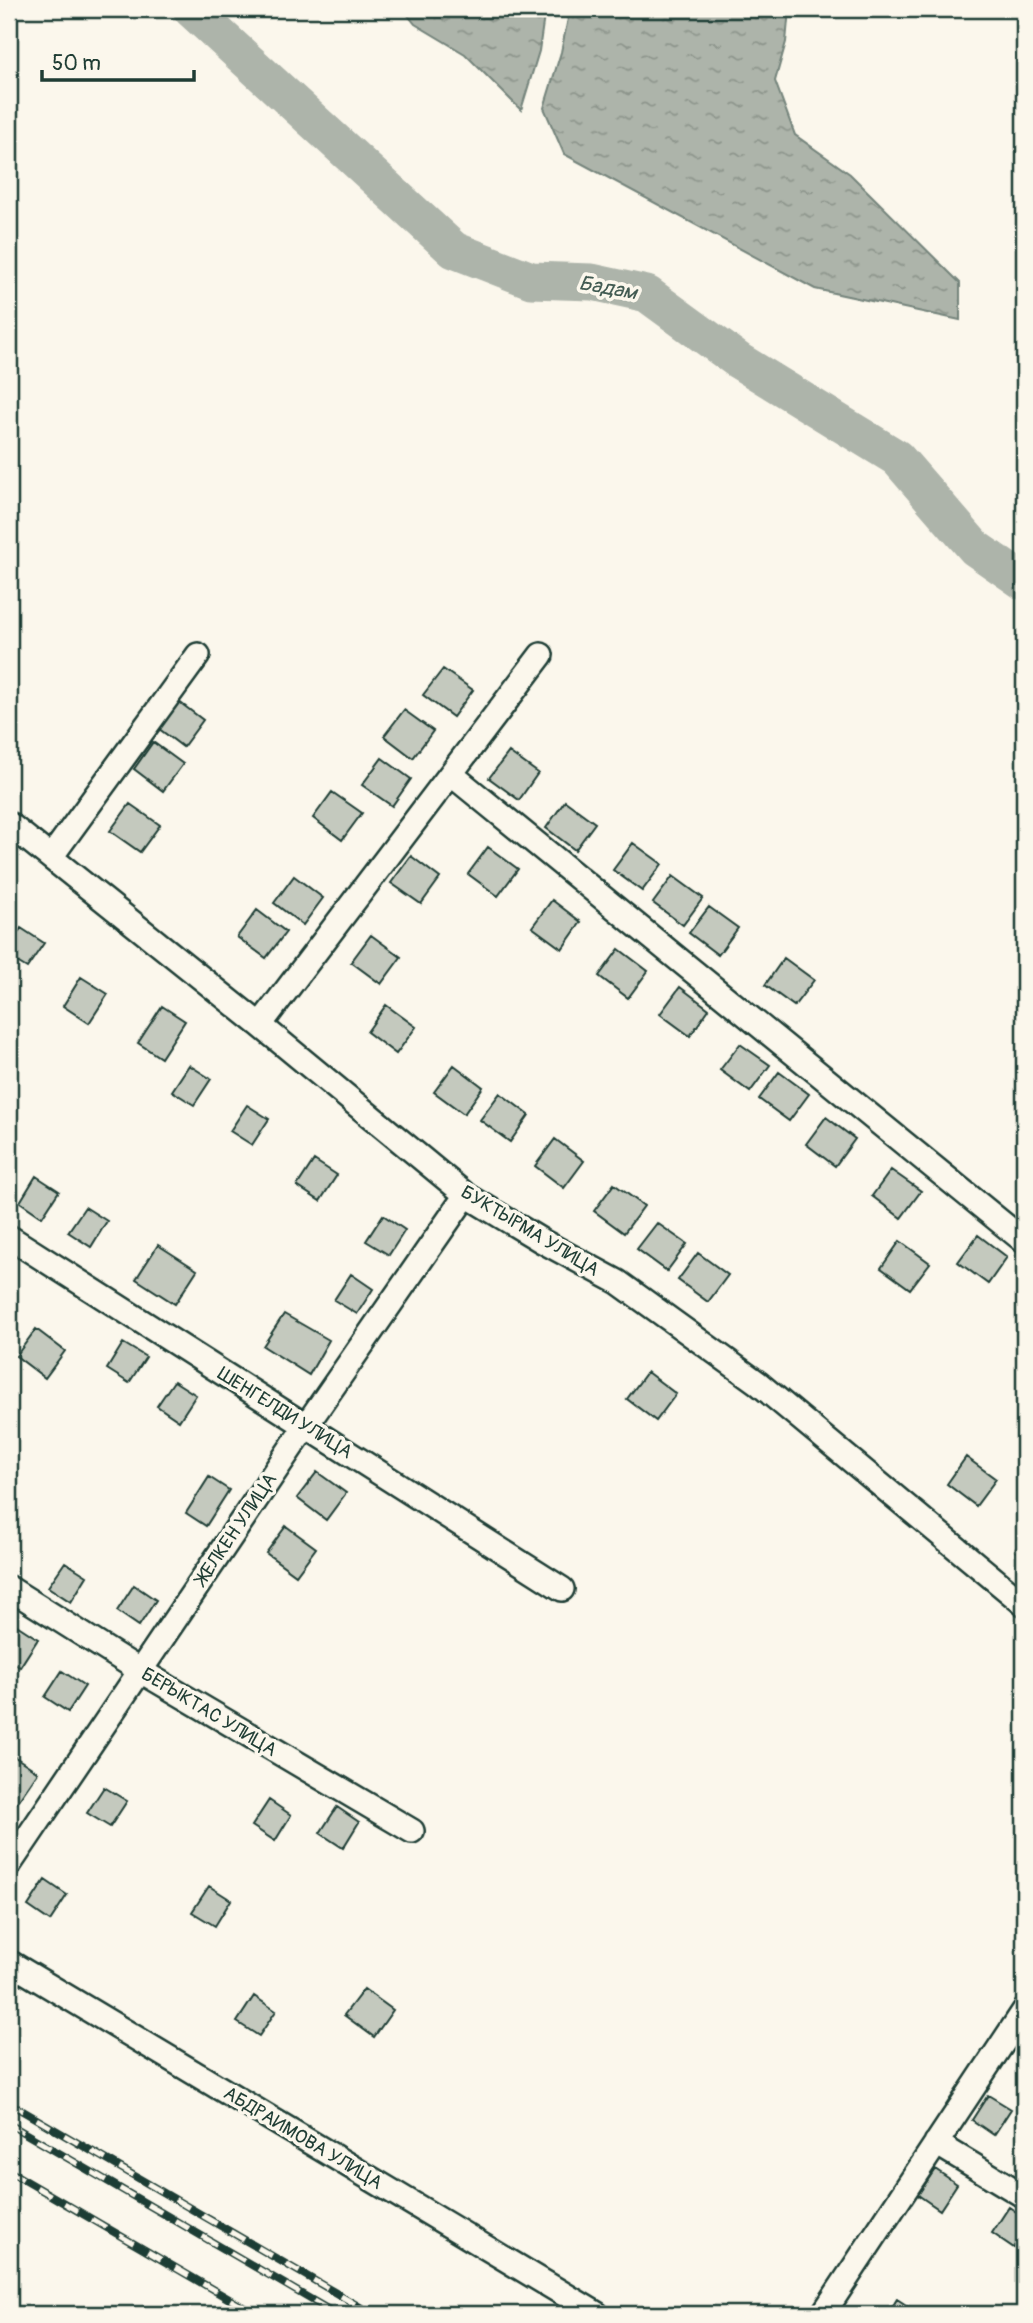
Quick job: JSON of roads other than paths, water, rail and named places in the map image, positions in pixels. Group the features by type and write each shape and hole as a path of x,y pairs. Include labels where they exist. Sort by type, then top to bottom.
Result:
{"street":[{"path":"51,857 198,655"},
{"path":"260,1024 541,655"},
{"path":"451,774 1024,1241"},
{"name":"БУКТЫРМА УЛИЦА","path":"9,824 260,1024 466,1195 542,1241 618,1282 758,1383 1024,1604"},
{"name":"ЖЕЛКЕН УЛИЦА","path":"9,1865 466,1195"},
{"name":"ШЕНГЕЛДИ УЛИЦА","path":"9,1237 562,1589"},
{"name":"БЕРЫКТАС УЛИЦА","path":"9,1588 139,1671 412,1831"},
{"name":"АБДРАИМОВА УЛИЦА","path":"9,1962 597,2314"},
{"path":"823,2314 1024,2011"},
{"path":"936,2143 1024,2196"}],"water":[{"path":"403,9 545,9 539,51 521,110 465,54 415,24"},
{"path":"570,9 789,9 786,42 775,81 795,135 850,174 960,283 960,320 815,289 564,154 544,108 561,52"}],"waterway":[{"name":"Бадам","path":"191,9 454,250 531,280 592,282 647,294 739,361 897,458 975,548 1024,582"}],"railway":[{"path":"9,2103 372,2314"},
{"path":"9,2124 336,2314"},
{"path":"9,2171 255,2314"}]}
